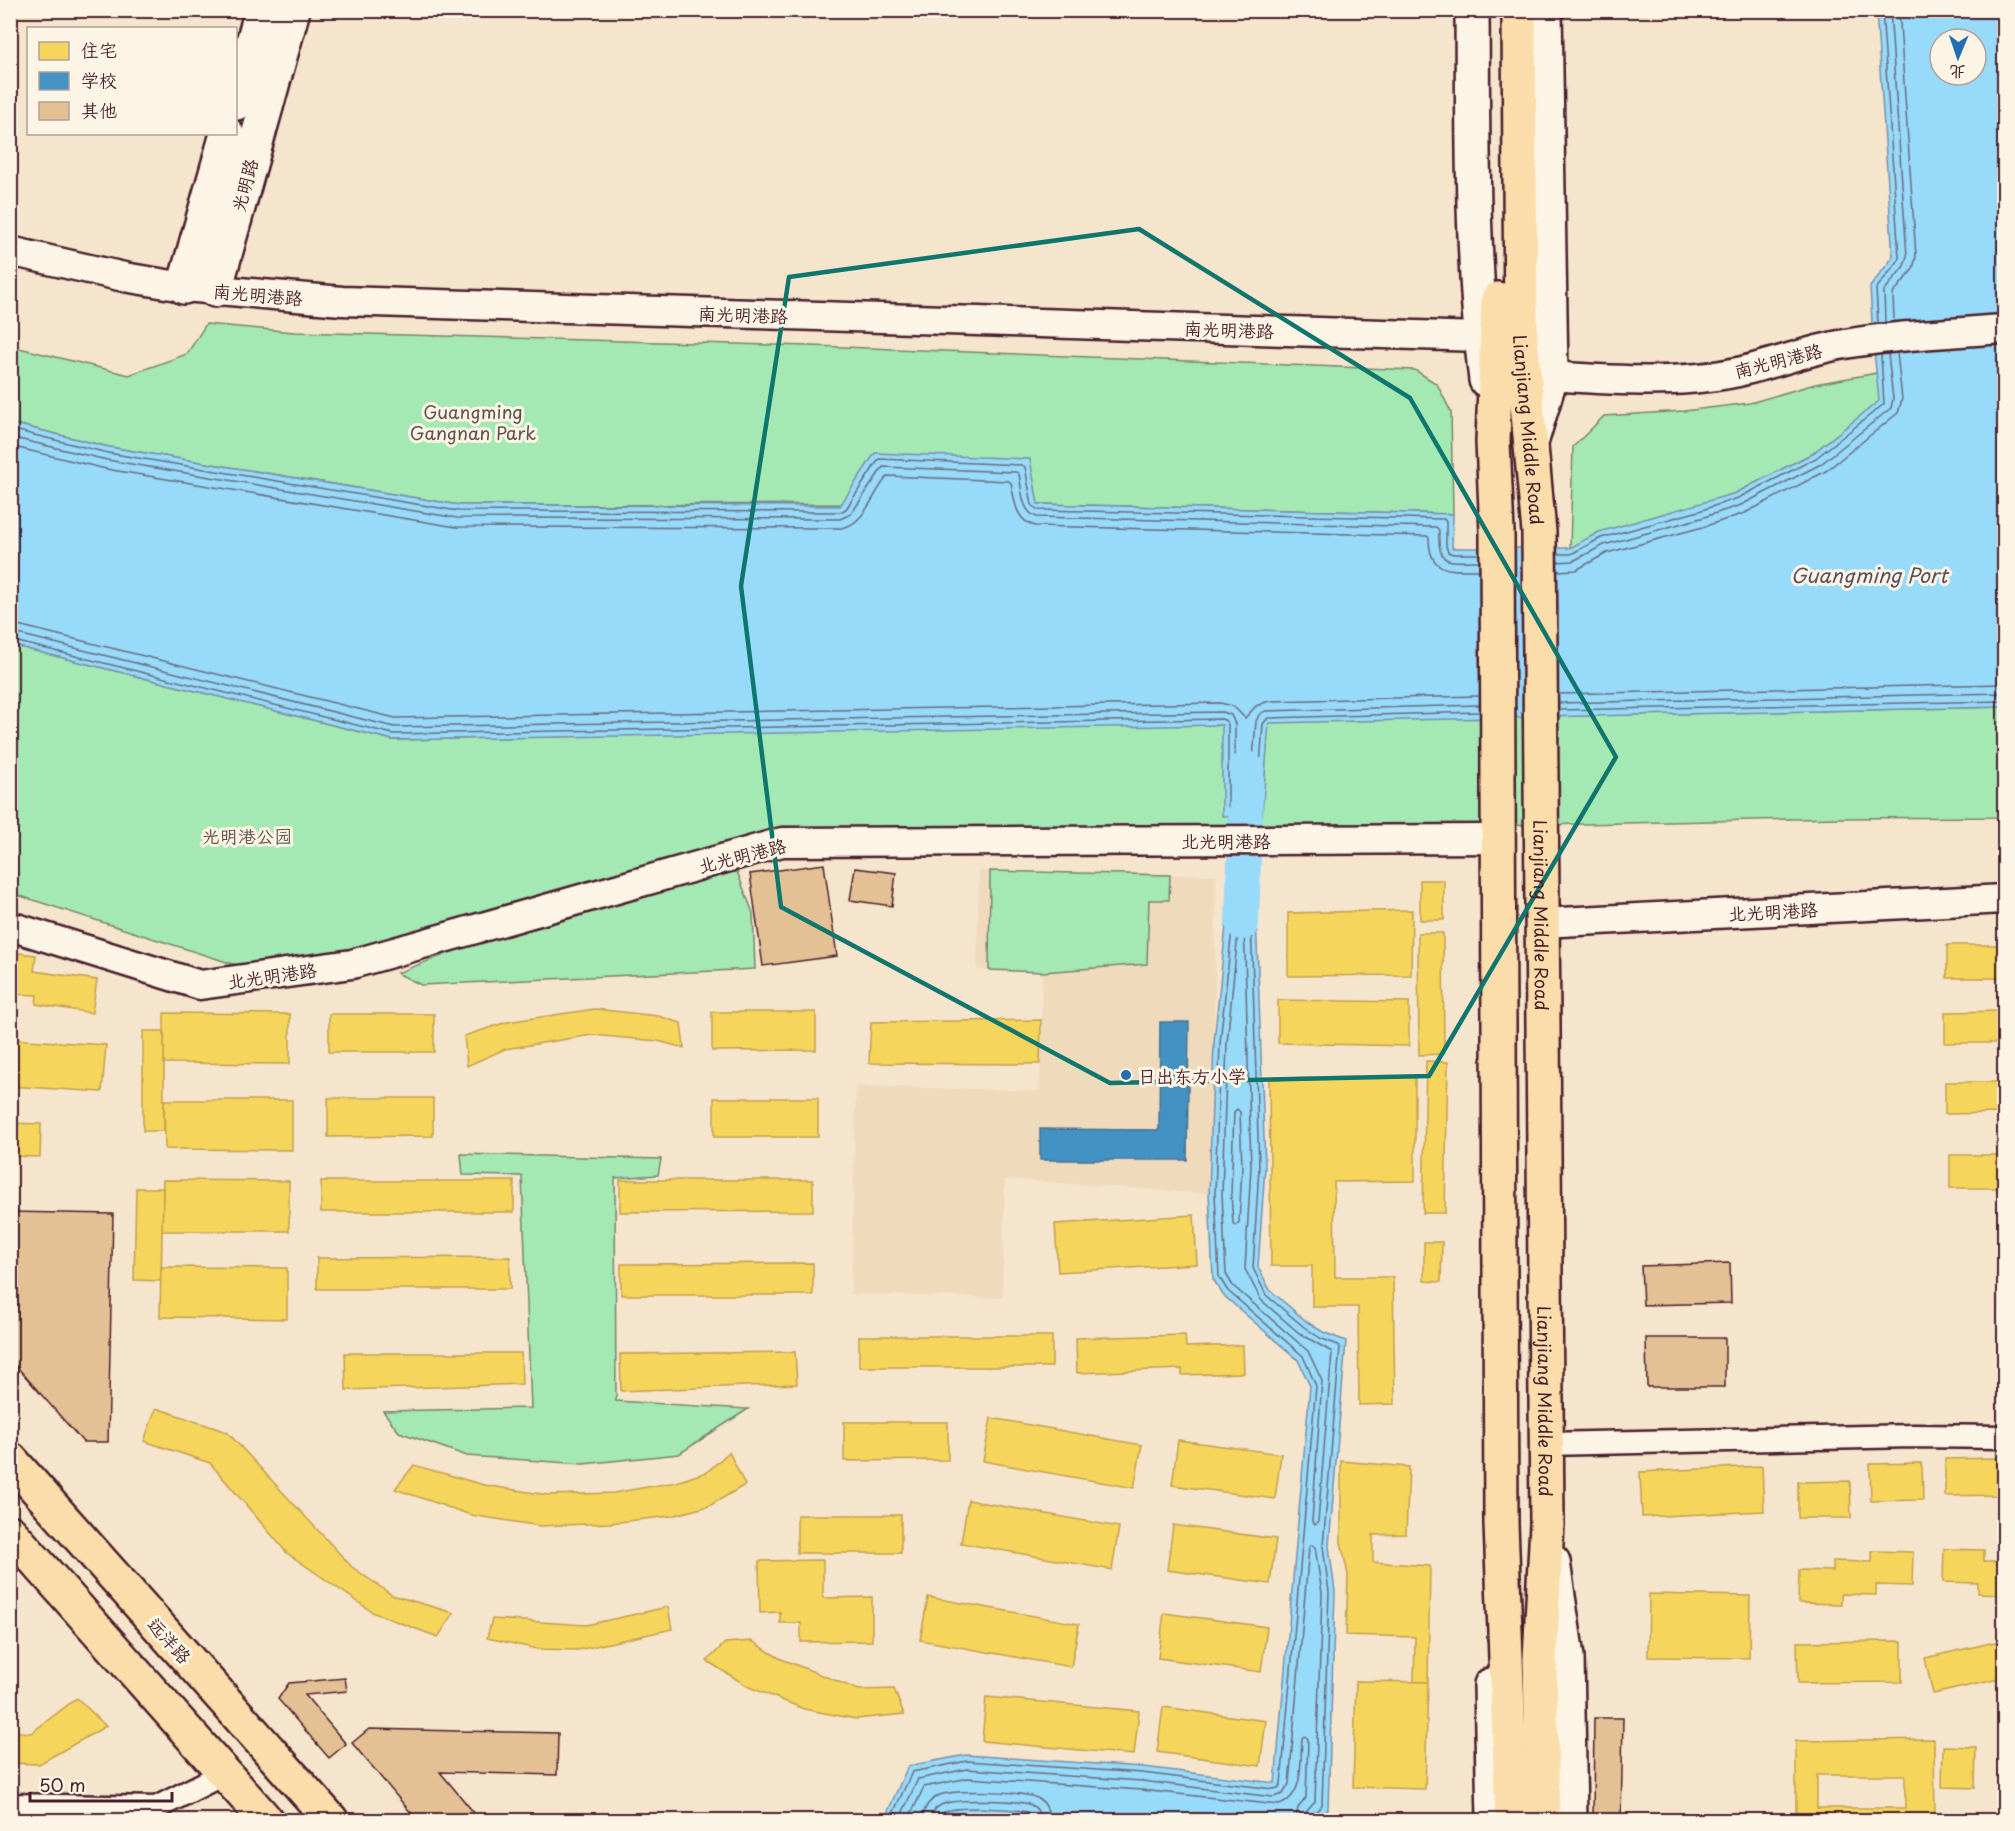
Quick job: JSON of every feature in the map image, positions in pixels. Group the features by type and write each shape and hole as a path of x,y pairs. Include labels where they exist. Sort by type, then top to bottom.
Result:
{"highway":[{"name":"Lianjiang Middle Road","path":"1497,10 1500,339 1531,443 1539,532 1547,1524 1540,1659 1543,1821"},
{"name":"Lianjiang Middle Road","path":"1512,1821 1508,1657 1501,1524 1497,532 1493,442 1519,10"},
{"name":"远洋路","path":"10,1459 331,1821"},
{"path":"10,1532 266,1821"}],"main road":[{"path":"237,99 262,10"},
{"name":"光明路","path":"200,288 293,10"},
{"path":"1472,10 1474,216 1500,339"},
{"path":"1531,443 1551,376 1545,10"},
{"name":"光明路","path":"200,288 227,135"},
{"path":"1494,1821 1490,1657 1501,1524"},
{"path":"1547,1524 1567,1657 1570,1821"}],"street":[{"name":"南光明港路","path":"10,251 124,277 296,298 1500,339"},
{"name":"南光明港路","path":"1551,376 1670,379 1705,376 1738,372 1817,349 1873,340 2004,329"},
{"name":"北光明港路","path":"10,926 200,985 352,964 782,842 1497,839"},
{"name":"北光明港路","path":"1541,923 2004,899"},
{"path":"1546,1444 1914,1436 2004,1437"},
{"path":"10,1805 156,1808 225,1773"}],"highlighted area":[{"path":"1139,229 1410,398 1616,757 1429,1076 1110,1083 781,907 741,586 789,277"}],"shaded area":[{"name":"日出东方小学","path":"979,871 1216,875 1209,1194 1005,1179 1002,1298 851,1294 856,1086 1040,1091 1042,972 977,970"}],"green space":[{"name":"Guangming Gangnan Park","path":"206,324 294,332 844,347 1415,370 1437,384 1451,412 1453,514 1038,504 459,505 109,447 11,423 11,346 129,375 187,354"},
{"path":"1877,373 1880,401 1813,453 1736,493 1570,548 1573,447 1604,416 1684,411 1750,403 1815,384"},
{"name":"光明港公园","path":"11,645 393,740 2004,707 2004,817 1839,818 1277,831 774,834 333,959 236,965 11,893"},
{"path":"734,864 753,913 755,969 421,985 397,973 519,926"},
{"path":"990,871 1170,875 1169,900 1149,900 1147,964 1042,972 989,970"},
{"path":"461,1154 661,1159 658,1175 615,1178 616,1401 748,1409 679,1454 583,1464 467,1456 399,1432 383,1411 531,1408 522,1176 463,1175"}],"water":[{"name":"Guangming Port","path":"1876,11 2004,11 2004,707 1269,723 1262,815 1222,816 1222,725 393,740 11,645 11,423 109,447 459,505 840,506 875,453 1030,459 1038,504 1453,514 1452,548 1570,548 1599,532 1736,493 1813,453 1879,401 1870,287 1893,257"},
{"path":"1243,875 1255,886 1265,1167 1258,1267 1270,1290 1307,1322 1323,1332 1346,1341 1329,1546 1335,1592 1328,1809 1316,1820 1054,1820 993,1814 948,1816 942,1820 884,1820 908,1766 966,1755 1143,1767 1275,1783 1310,1386 1298,1360 1223,1295 1213,1279 1209,1194 1214,1042 1230,887"}],"building: 住宅":[{"path":"1420,880 1444,880 1444,920 1420,920"},
{"path":"1412,910 1411,975 1288,976 1288,913"},
{"path":"1418,933 1443,933 1444,1054 1419,1055"},
{"path":"1947,945 2004,945 2004,978 1947,978"},
{"path":"10,952 36,955 34,971 97,980 92,1013 36,1004 37,995 10,994"},
{"path":"1278,1000 1409,1002 1409,1046 1278,1043"},
{"path":"595,1009 658,1016 681,1023 684,1048 658,1041 592,1035 505,1049 467,1066 464,1036 507,1022"},
{"path":"2004,1011 2004,1043 1945,1043 1945,1012"},
{"path":"712,1012 816,1012 816,1050 712,1051"},
{"path":"164,1013 290,1014 290,1064 164,1063"},
{"path":"329,1014 434,1014 434,1052 329,1052"},
{"path":"1041,1020 1040,1064 869,1063 871,1022"},
{"path":"143,1031 164,1031 164,1131 143,1131"},
{"path":"10,1039 106,1045 102,1092 10,1086"},
{"path":"1426,1061 1448,1062 1445,1213 1423,1213"},
{"path":"1415,1077 1415,1181 1334,1182 1335,1277 1393,1277 1395,1404 1359,1405 1358,1307 1312,1307 1312,1266 1271,1266 1269,1079"},
{"path":"1945,1082 2004,1082 2004,1113 1945,1114"},
{"path":"328,1098 433,1098 433,1136 328,1137"},
{"path":"714,1098 818,1098 818,1137 714,1137"},
{"path":"164,1100 292,1100 292,1150 165,1149"},
{"path":"10,1123 41,1124 40,1157 10,1156"},
{"path":"1950,1155 2004,1155 2004,1188 1950,1188"},
{"path":"163,1180 289,1181 289,1231 162,1231"},
{"path":"620,1180 813,1180 813,1211 620,1212"},
{"path":"321,1181 514,1181 514,1212 321,1212"},
{"path":"136,1188 163,1188 161,1281 134,1280"},
{"path":"1194,1215 1197,1264 1058,1272 1055,1224"},
{"path":"2002,1222 2004,1222 2004,1265 2002,1265"},
{"path":"1424,1242 1442,1242 1441,1282 1424,1281"},
{"path":"510,1257 510,1289 317,1289 317,1258"},
{"path":"813,1263 813,1295 621,1295 621,1264"},
{"path":"161,1267 287,1268 287,1319 160,1317"},
{"path":"2001,1292 2004,1292 2004,1335 2002,1335"},
{"path":"1185,1335 1186,1347 1243,1345 1244,1373 1182,1375 1182,1369 1077,1373 1076,1338"},
{"path":"859,1336 1052,1336 1052,1367 859,1367"},
{"path":"795,1352 797,1384 621,1391 620,1354"},
{"path":"345,1353 521,1353 522,1384 346,1390"},
{"path":"2001,1367 2004,1367 2004,1411 2001,1411"},
{"path":"156,1408 227,1432 352,1567 392,1595 454,1613 438,1637 374,1613 287,1553 210,1463 144,1441"},
{"path":"991,1418 1142,1445 1134,1488 983,1461"},
{"path":"844,1422 948,1422 948,1460 844,1461"},
{"path":"1178,1440 1281,1454 1275,1499 1172,1485"},
{"path":"729,1452 745,1485 709,1506 671,1516 610,1523 540,1526 471,1515 395,1489 414,1465 484,1485 548,1495 613,1493 676,1482 707,1472"},
{"path":"1997,1458 1997,1495 1945,1496 1945,1459"},
{"path":"1341,1461 1409,1467 1406,1534 1373,1535 1373,1562 1430,1566 1428,1682 1414,1682 1415,1637 1346,1635 1348,1575 1341,1542"},
{"path":"1922,1463 1923,1500 1871,1501 1870,1464"},
{"path":"1762,1466 1764,1511 1642,1517 1640,1472"},
{"path":"1850,1481 1851,1518 1798,1518 1798,1482"},
{"path":"968,1500 1119,1527 1112,1570 961,1543"},
{"path":"797,1515 901,1515 901,1553 797,1553"},
{"path":"1173,1525 1276,1539 1270,1584 1167,1570"},
{"path":"1944,1549 1984,1550 1984,1561 2004,1561 2004,1594 1978,1593 1978,1583 1943,1582"},
{"path":"1872,1551 1913,1552 1912,1586 1876,1585 1876,1595 1841,1594 1841,1604 1798,1603 1799,1570 1833,1571 1833,1561 1872,1562"},
{"path":"823,1560 823,1598 872,1597 872,1641 801,1642 801,1623 780,1623 780,1612 760,1613 759,1561"},
{"path":"1649,1594 1750,1596 1749,1658 1648,1657"},
{"path":"928,1597 1079,1624 1071,1667 920,1640"},
{"path":"668,1607 672,1629 578,1650 537,1649 487,1638 492,1619 586,1625"},
{"path":"1164,1613 1267,1627 1261,1672 1158,1658"},
{"path":"2004,1640 2004,1678 1933,1694 1925,1658"},
{"path":"752,1641 779,1658 859,1690 894,1689 904,1714 856,1719 804,1709 749,1687 707,1661 725,1643"},
{"path":"1902,1641 1902,1682 1798,1683 1797,1642"},
{"path":"1356,1681 1428,1682 1425,1789 1353,1787"},
{"path":"986,1697 1139,1711 1134,1755 982,1741"},
{"path":"77,1698 106,1726 39,1764 10,1763 10,1731 31,1733"},
{"path":"1163,1707 1266,1721 1260,1766 1157,1752"},
{"path":"1934,1739 1935,1820 1796,1820 1796,1741","holes":["1817,1775 1905,1775 1905,1808 1817,1808"]},
{"path":"1943,1746 1976,1747 1975,1788 1942,1787"}],"building: 学校":[{"path":"1160,1022 1189,1022 1187,1160 1040,1160 1040,1129 1159,1130"}],"building: 其他":[{"path":"824,864 837,956 763,966 750,874"},
{"path":"855,868 896,873 892,906 850,900"},
{"path":"10,1212 113,1214 108,1442 83,1442 10,1359"},
{"path":"1730,1263 1731,1303 1643,1305 1641,1266"},
{"path":"1646,1338 1725,1338 1725,1387 1647,1387"},
{"path":"345,1678 347,1691 305,1695 346,1744 329,1758 278,1699 289,1683"},
{"path":"1594,1718 1623,1718 1621,1820 1593,1820"},
{"path":"369,1729 558,1733 557,1775 440,1772 475,1814 468,1820 417,1820 352,1743"}],"waterway":[{"path":"1245,822 1247,768"},
{"path":"1242,923 1244,861"}],"place":[{"name":"日出东方小学","path":"1126,1075"}]}
